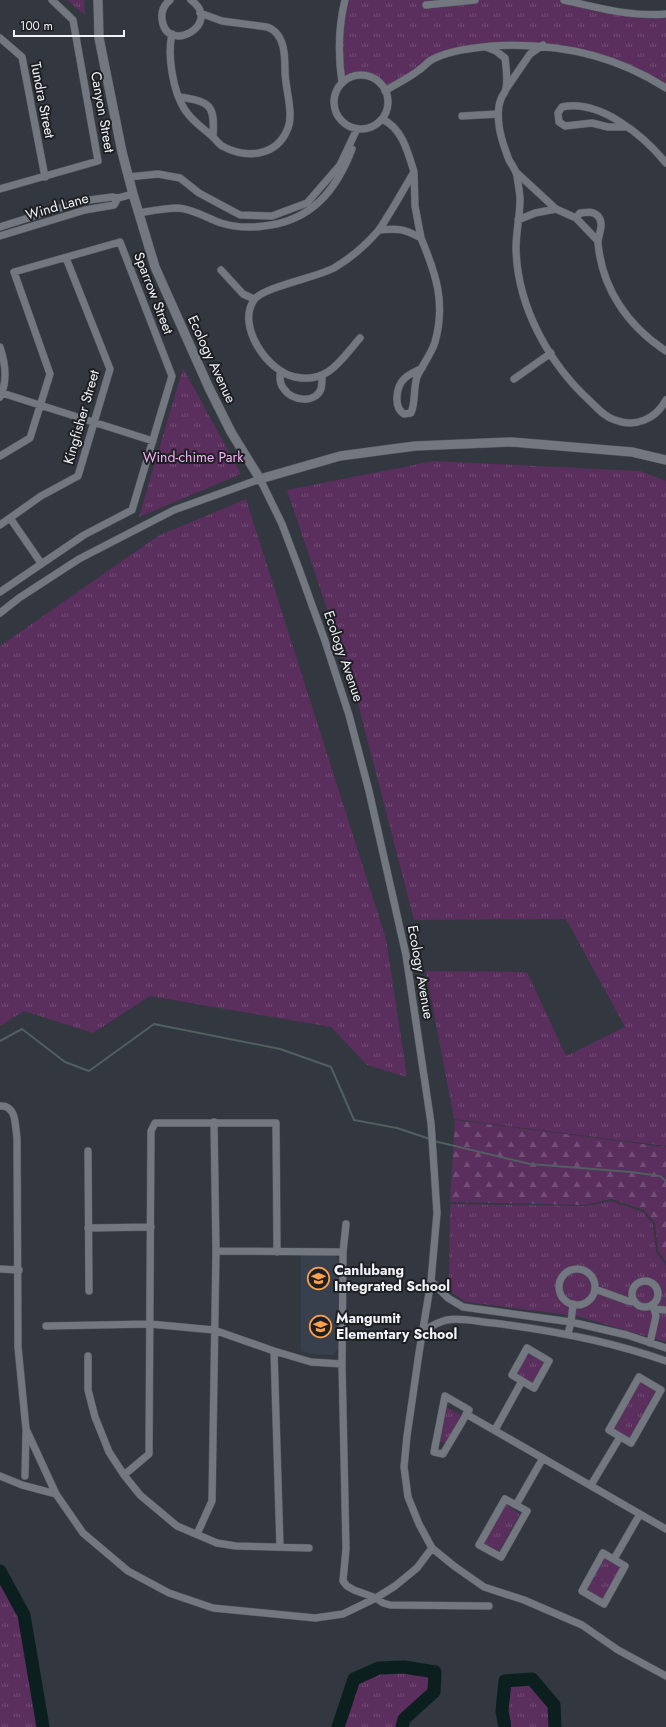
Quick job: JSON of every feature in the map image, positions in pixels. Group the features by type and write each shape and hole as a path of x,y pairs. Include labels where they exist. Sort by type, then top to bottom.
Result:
{"street":[{"name":"Canyon Street","path":"0,189 98,162 73,20 52,0"},
{"name":"Ecology Avenue","path":"98,0 98,38 128,177 155,267 209,388 231,432 260,479 282,524 325,640 349,715 369,791 406,955 431,1123 437,1213 432,1281 422,1332 404,1467 408,1497 418,1524 432,1548"},
{"path":"168,1 162,14 162,20 167,31 172,34 182,36 193,32 199,24 200,13 198,7 191,0"},
{"path":"342,83 339,61 339,36 345,0"},
{"path":"426,5 475,0"},
{"path":"564,0 614,12 653,15 666,14"},
{"path":"172,34 170,59 172,73 184,108 194,122 213,137 220,145 238,152 250,154 261,153 272,149 283,139 289,127 290,111 285,78 285,55 280,38 272,28 222,21 200,13"},
{"name":"Tundra Street","path":"0,38 22,57 45,177"},
{"path":"385,91 419,71 432,59 455,52 486,47 524,44 584,52 644,75 666,88"},
{"path":"543,46 530,54 506,89 500,99 498,114 499,127 504,146 517,173 520,199 516,248 524,297 532,318 551,353 576,388 604,414 614,420 629,423 650,418 657,413 666,400"},
{"path":"486,47 496,51 505,58 506,89"},
{"path":"365,76 374,78 385,91 387,96 387,108 382,119 376,124 360,129 349,126 342,121 338,115 335,107 337,90 342,83 349,78 365,76"},
{"path":"180,98 202,100 211,108 214,121 213,137"},
{"path":"626,127 608,127 592,123 565,126 559,122 558,114 562,107 570,105 605,113 637,134 654,149 666,163"},
{"path":"462,116 498,114"},
{"path":"382,119 404,140 414,172 415,206 421,238 438,286 440,306 435,343 417,378 414,406 411,413 404,414 400,411 397,404 400,385 405,378 422,368"},
{"path":"128,177 158,174 180,178 199,193 240,215 272,216 306,203 340,165 360,129"},
{"path":"139,214 179,208 203,215 222,223 257,227 271,226 296,218 310,210 322,200 337,182 347,164 360,129"},
{"path":"360,338 342,360 322,376 300,378 286,375 268,361 260,350 249,325 247,312 254,300 262,292 315,276 334,268 348,258 379,230 414,172"},
{"path":"517,173 556,208 576,218 598,241"},
{"name":"Wind Lane","path":"0,227 82,201 112,197 118,198 133,194"},
{"name":"Wind Lane","path":"0,236 85,210 114,205 118,198"},
{"path":"518,220 535,213 556,208"},
{"path":"576,218 580,213 592,212 598,216 601,222 598,241 601,258 608,282 617,304 633,325 651,341 666,351"},
{"path":"379,230 397,228 421,238"},
{"name":"Sparrow Street","path":"0,456 30,438 50,374 14,272 120,242 172,376 132,510 84,535 0,592"},
{"name":"Kingfisher Street","path":"0,525 41,496 78,476 110,369 66,258"},
{"path":"221,270 243,294 254,300"},
{"path":"0,347 3,356 5,375 1,395 153,440"},
{"path":"514,379 551,353"},
{"path":"281,372 281,384 284,390 291,396 298,399 306,399 314,396 321,389 322,376"},
{"path":"0,613 19,598 79,559 174,510 260,479 340,456 414,446 512,442 632,452 666,460"},
{"path":"10,518 41,563"},
{"path":"0,1106 10,1108 14,1113 17,1138 18,1347 26,1429 25,1476"},
{"path":"124,1475 149,1454 151,1131 154,1122 276,1123 277,1252"},
{"path":"197,1534 212,1501 216,1251 214,1122"},
{"path":"88,1151 89,1291"},
{"path":"346,1224 343,1252 342,1364 346,1549 343,1581 347,1586 354,1590 390,1605 489,1606"},
{"path":"88,1228 151,1227"},
{"path":"216,1251 343,1252"},
{"path":"0,1269 18,1270"},
{"path":"580,1269 589,1274 592,1278 594,1289 591,1298 587,1302 583,1304 573,1304 564,1299 560,1289 561,1279 569,1271 580,1269"},
{"path":"432,1281 448,1298 463,1307 571,1322 666,1348"},
{"path":"635,1302 633,1294 635,1286 645,1281 653,1284 658,1290 654,1307 656,1316 650,1343"},
{"path":"594,1289 635,1302 642,1307 654,1307 666,1310"},
{"path":"568,1334 573,1304"},
{"path":"486,1310 486,1322"},
{"path":"518,1326 520,1315"},
{"path":"422,1332 435,1324 448,1320 486,1322 568,1334 624,1348 666,1361"},
{"path":"46,1326 150,1324 214,1330 274,1351 312,1362 342,1364"},
{"path":"527,1348 549,1360 534,1388 522,1381 512,1375 527,1348"},
{"path":"274,1351 280,1547"},
{"path":"88,1356 88,1390 95,1417 109,1452 140,1496 177,1526 217,1543 236,1546 309,1548"},
{"path":"639,1377 661,1390 631,1443 620,1437 609,1430 639,1377"},
{"path":"495,1430 522,1381"},
{"path":"445,1396 469,1410 466,1414 443,1454 434,1452 445,1396"},
{"path":"466,1414 666,1529"},
{"path":"26,1429 56,1494 83,1533 128,1571 169,1593 213,1608 314,1618 342,1614 376,1598 395,1586 417,1568 432,1548 454,1566 484,1587 524,1600 582,1625 618,1650 666,1676"},
{"path":"591,1485 620,1437"},
{"path":"516,1505 543,1458"},
{"path":"0,1476 22,1485 56,1494"},
{"path":"505,1499 516,1505 527,1511 501,1557 479,1545 505,1499"},
{"path":"614,1559 640,1514"},
{"path":"603,1553 614,1559 625,1566 604,1604 582,1591 603,1553"}],"shaded area":[{"path":"301,1254 333,1255 338,1258 338,1350 332,1355 311,1354 301,1351"}],"green space":[{"path":"67,0 84,0 85,15"},
{"path":"345,0 559,0 598,8 666,14 666,88 590,54 505,45 432,59 385,91 376,81 365,76 354,77 342,83 340,22"},
{"name":"Wind-chime Park","path":"183,368 241,474 139,517"},
{"path":"434,461 640,471 666,481 666,1146 454,1119 426,971 527,972 566,1056 625,1027 566,919 414,920 355,692 287,490"},
{"path":"246,499 386,939 407,1077 367,1065 331,1027 150,996 93,1033 24,1011 0,1026 0,646 158,536"},
{"path":"455,1120 666,1147 666,1262 658,1251 655,1223 644,1210 611,1199 585,1205 450,1202"},
{"path":"611,1201 643,1212 653,1224 656,1252 666,1265 666,1342 577,1316 466,1302 452,1293 449,1279 450,1204 586,1206"},
{"path":"528,1352 545,1361 532,1384 515,1374"},
{"path":"640,1381 656,1390 630,1438 614,1429"},
{"path":"446,1407 461,1415 446,1443 439,1442"},
{"path":"506,1505 520,1514 499,1551 484,1543"},
{"path":"605,1557 621,1566 603,1599 586,1589"},
{"path":"0,1571 24,1615 43,1727 0,1727"},
{"path":"404,1667 435,1672 434,1692 404,1719 402,1727 338,1727 354,1679 379,1668"},
{"path":"532,1679 554,1705 555,1727 505,1727 502,1711 505,1681"}],"waterway":[{"path":"0,1041 22,1029 65,1062 89,1071 154,1024 280,1049 331,1067 354,1120 397,1128 430,1139"},
{"path":"434,1141 530,1164 631,1172 660,1176 666,1181"},
{"path":"0,1571 24,1615 43,1727"},
{"path":"338,1727 354,1679 379,1668 404,1667 435,1672 434,1692 404,1719 402,1727"},
{"path":"505,1727 502,1711 505,1681 532,1679 554,1705 555,1727"}],"place":[{"name":"Canlubang Integrated School","path":"319,1278"},
{"name":"Mangumit Elementary School","path":"320,1326"}]}
